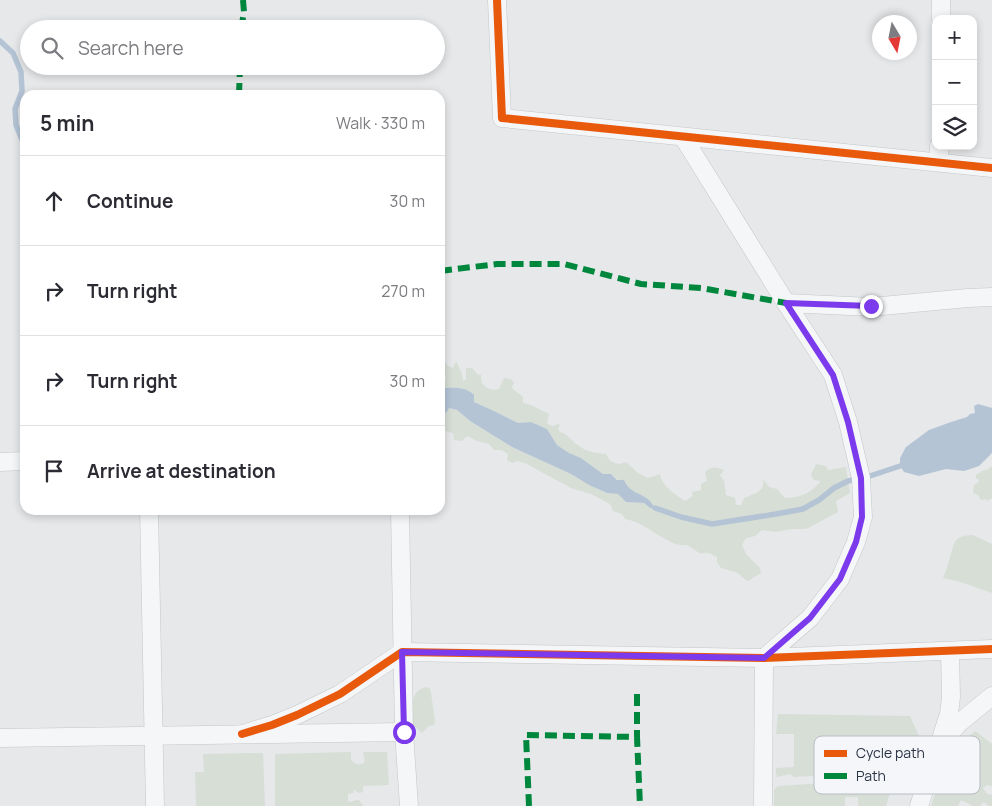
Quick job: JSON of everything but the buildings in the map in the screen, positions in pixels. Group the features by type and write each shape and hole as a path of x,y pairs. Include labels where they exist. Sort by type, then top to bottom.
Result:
{"street":[{"path":"497,0 502,118 683,136 939,154 992,168"},
{"path":"941,0 941,15"},
{"path":"683,136 786,303 833,375 848,422 861,478 862,517 856,542 840,579 810,618 764,658 763,806"},
{"path":"786,303 871,306 992,297"},
{"path":"0,462 20,461"},
{"path":"149,515 155,806"},
{"path":"400,515 404,732 409,806"},
{"path":"242,734 297,715 340,694 402,652 764,658 992,649"},
{"path":"942,736 949,714 951,696 950,651"},
{"path":"948,736 959,723 992,696"},
{"path":"0,738 404,732"},
{"path":"919,806 923,794"}],"shaded area":[{"path":"456,361 463,381 466,380 466,368 472,368 477,374 481,375 482,383 494,390 499,389 504,378 510,379 514,382 513,389 523,397 523,403 549,414 547,423 554,426 560,425 558,429 560,432 582,448 595,453 606,454 614,463 626,462 638,473 648,478 660,474 663,483 685,501 693,496 692,492 701,490 701,484 707,481 705,472 714,468 724,470 720,475 724,481 726,495 735,498 736,505 741,505 744,498 761,490 763,479 769,487 777,489 785,498 805,494 821,481 814,480 811,475 816,464 826,466 828,470 846,467 850,493 836,501 838,512 806,529 776,532 762,530 755,536 746,538 742,545 746,554 760,568 761,573 748,581 738,573 721,568 717,562 717,557 707,553 701,554 687,545 667,540 639,524 625,519 622,514 613,511 610,504 591,494 571,488 525,463 517,461 512,463 507,460 508,454 501,450 494,450 489,444 467,436 462,441 454,440 453,433 445,431 445,410 449,408 457,410 470,421 512,447 607,493 618,494 626,502 644,503 650,508 645,497 636,494 611,474 603,474 581,458 557,445 547,429 531,422 518,423 474,402 463,388 445,389 445,362 453,368"},
{"path":"992,466 992,498 987,501 986,499 981,500 978,495 973,493 974,485 979,480 976,478 976,475"},
{"path":"973,535 992,544 992,593 943,578 954,544 958,538"},
{"path":"426,687 430,689 435,721 434,725 429,726 422,733 413,725 412,702 416,693"},
{"path":"778,714 910,716 919,736 814,736 814,776 794,777 790,774 777,777 776,768 794,767 794,734 776,734"},
{"path":"975,731 992,744 992,786 987,785 983,788 987,794 992,795 992,806 984,802 980,806 973,806 961,800 958,806 931,806 935,794 980,794 980,736 969,736"},
{"path":"351,752 351,760 356,764 360,764 365,761 363,752 387,752 389,785 363,786 363,792 358,793 354,789 353,793 348,794 348,801 359,800 363,806 275,806 275,754"},
{"path":"263,753 265,806 196,806 195,772 204,772 203,754"},
{"path":"814,784 814,794 890,794 886,806 858,806 858,797 845,797 845,806 774,806 774,790 778,786"}],"water":[{"path":"445,388 467,390 474,395 474,402 518,423 531,422 547,429 557,445 581,458 603,474 611,474 617,480 624,480 629,488 647,498 655,508 650,508 644,503 626,502 618,494 607,493 512,447 470,421 457,410 449,408 446,413"},
{"path":"978,404 992,408 992,453 979,466 964,471 946,469 919,476 904,472 900,466 900,458 906,447 929,430 975,413 974,406"}],"waterway":[{"path":"0,41 13,53 20,70"},
{"path":"21,75 22,90"},
{"path":"20,96 15,109 16,125 20,135"},
{"path":"655,508 681,517 712,524 776,514 803,509 848,481 900,466"}],"marked path":[{"path":"243,0 243,20"},
{"path":"239,90 240,75"},
{"path":"445,270 497,264 564,264 641,284 701,288 786,303"},
{"path":"637,694 637,737"},
{"path":"529,806 526,735 637,737 640,806"}],"cycle path":[{"path":"497,0 502,118 992,168"},
{"path":"242,734 297,715 340,694 402,652 764,658 992,649"}],"route":[{"path":"404,732 402,652 764,658 810,618 840,579 856,542 862,517 861,478 848,422 833,375 786,303 871,306"}]}
